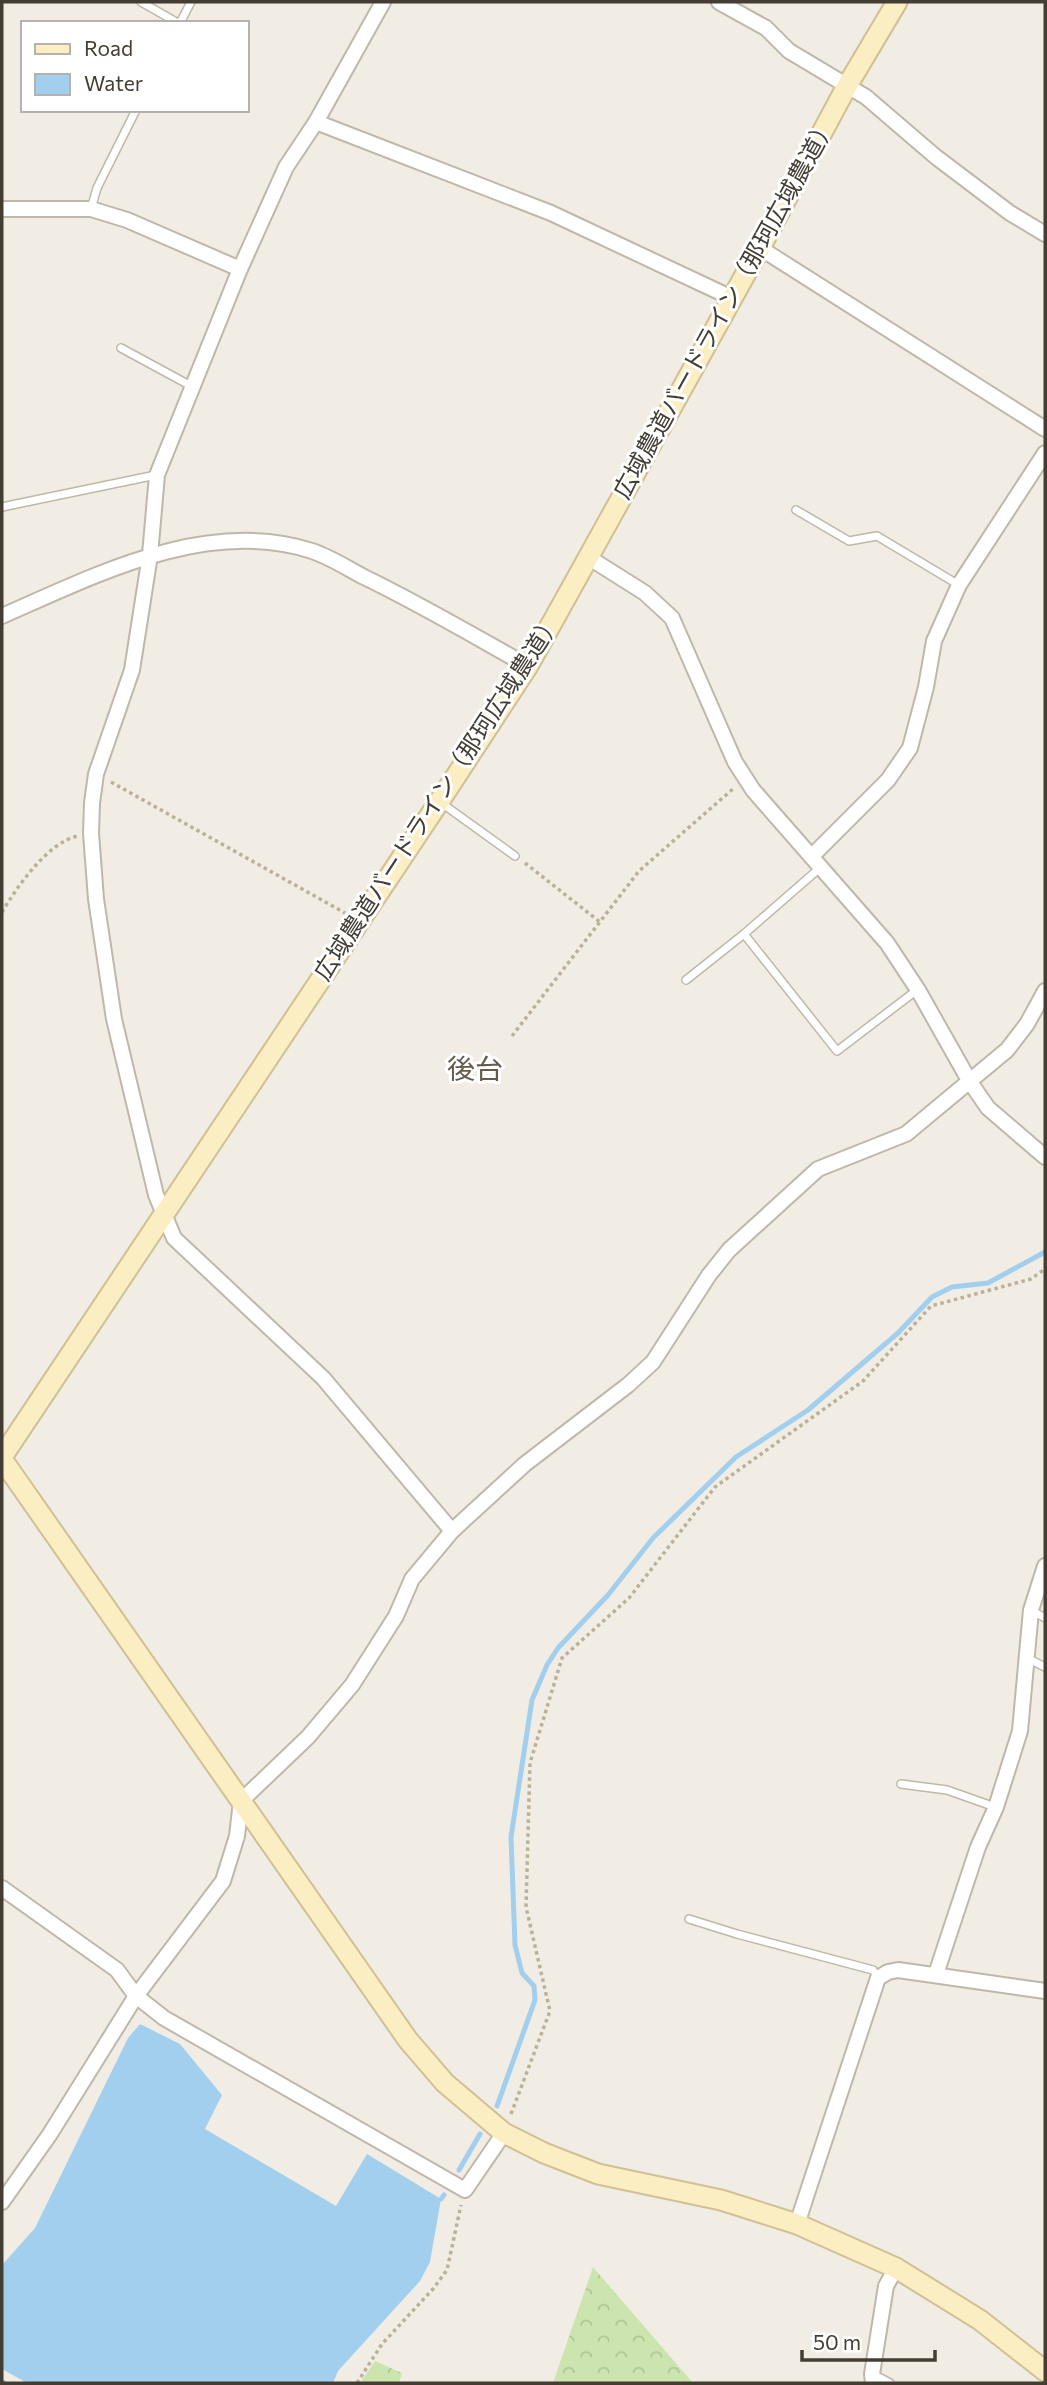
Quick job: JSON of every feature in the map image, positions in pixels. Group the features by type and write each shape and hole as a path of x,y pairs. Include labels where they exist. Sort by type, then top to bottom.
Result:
{"street":[{"path":"383,2 316,122 286,167 240,269 157,475 150,555 132,670 96,774 91,833 96,899 114,1019 156,1195 174,1238 323,1378 452,1531"},
{"path":"719,2 766,28 789,51 866,97 936,157 1010,213 1045,234"},
{"name":"広域農道バードライン（那珂広域農道）","path":"2,1458 528,666 847,86 897,2"},
{"path":"316,122 551,213 732,298"},
{"path":"2,209 91,209 127,220 240,269"},
{"path":"760,248 1045,429"},
{"path":"816,861 888,780 911,748 934,641 959,585 1045,453"},
{"path":"2,616 150,555 230,541 262,541 312,551 397,592 528,666"},
{"path":"588,557 645,593 672,618 735,762 753,790 887,943 988,1108 1045,1157"},
{"path":"2,2202 50,2134 136,1996 223,1881 237,1836 241,1801 308,1737 352,1685 396,1616 412,1580 452,1531 525,1464 628,1385 653,1362 709,1275 729,1250 818,1169 906,1133 970,1082 1007,1051 1027,1024 1045,991"},
{"path":"2,1458 408,2040 445,2083 504,2133 544,2153 598,2174 721,2200 797,2224 896,2268 980,2320 1045,2371"},
{"path":"936,1974 978,1847 996,1807 1020,1731 1031,1610 1045,1566"},
{"path":"2,1888 117,1970 136,1996 164,2018 465,2190 504,2133"},
{"path":"797,2224 878,1978 898,1970 1045,1991"},
{"path":"873,2379 886,2286 896,2268"}],"lane":[{"path":"141,2 175,21"},
{"path":"180,21 191,2"},
{"path":"91,209 97,188 135,112"},
{"path":"121,348 194,387"},
{"path":"2,507 157,475"},
{"path":"796,510 849,541 877,536 959,585"},
{"path":"439,802 515,856"},
{"path":"686,980 744,934 816,861"},
{"path":"744,934 837,1051 918,990"},
{"path":"1031,1610 1045,1618"},
{"path":"1026,1658 1045,1667"},
{"path":"901,1784 947,1790 996,1807"},
{"path":"689,1919 873,1970 878,1978"},
{"path":"873,2379 890,2383"}],"path":[{"path":"96,774 360,922"},
{"path":"512,1036 639,871 745,778"},
{"path":"2,912 21,881 51,852 71,837 91,833"},
{"path":"515,856 600,922"},
{"path":"504,2133 550,2011 526,1907 530,1763 562,1658 629,1598 715,1487 863,1381 931,1306 1031,1279 1045,1269"},
{"path":"357,2383 382,2344 447,2270 465,2190"},
{"path":"2,2381 6,2383"}],"green space":[{"path":"593,2267 693,2383 553,2383"},
{"path":"375,2361 402,2373 399,2383 360,2383"}],"water":[{"path":"140,2024 180,2044 222,2095 205,2129 336,2206 367,2154 441,2199 430,2262 420,2281 338,2371 333,2383 27,2383 2,2369 2,2265 35,2228 128,2038"}],"waterway":[{"path":"497,2106 535,2000 534,1986 522,1973 515,1945 511,1837 532,1700 547,1665 558,1648 608,1595 653,1538 736,1457 808,1410 898,1333 932,1297 952,1287 988,1283 1045,1252"},
{"path":"459,2170 480,2134"},
{"path":"441,2199 444,2195"}],"district":[{"name":"後台","path":"475,1069"}]}
